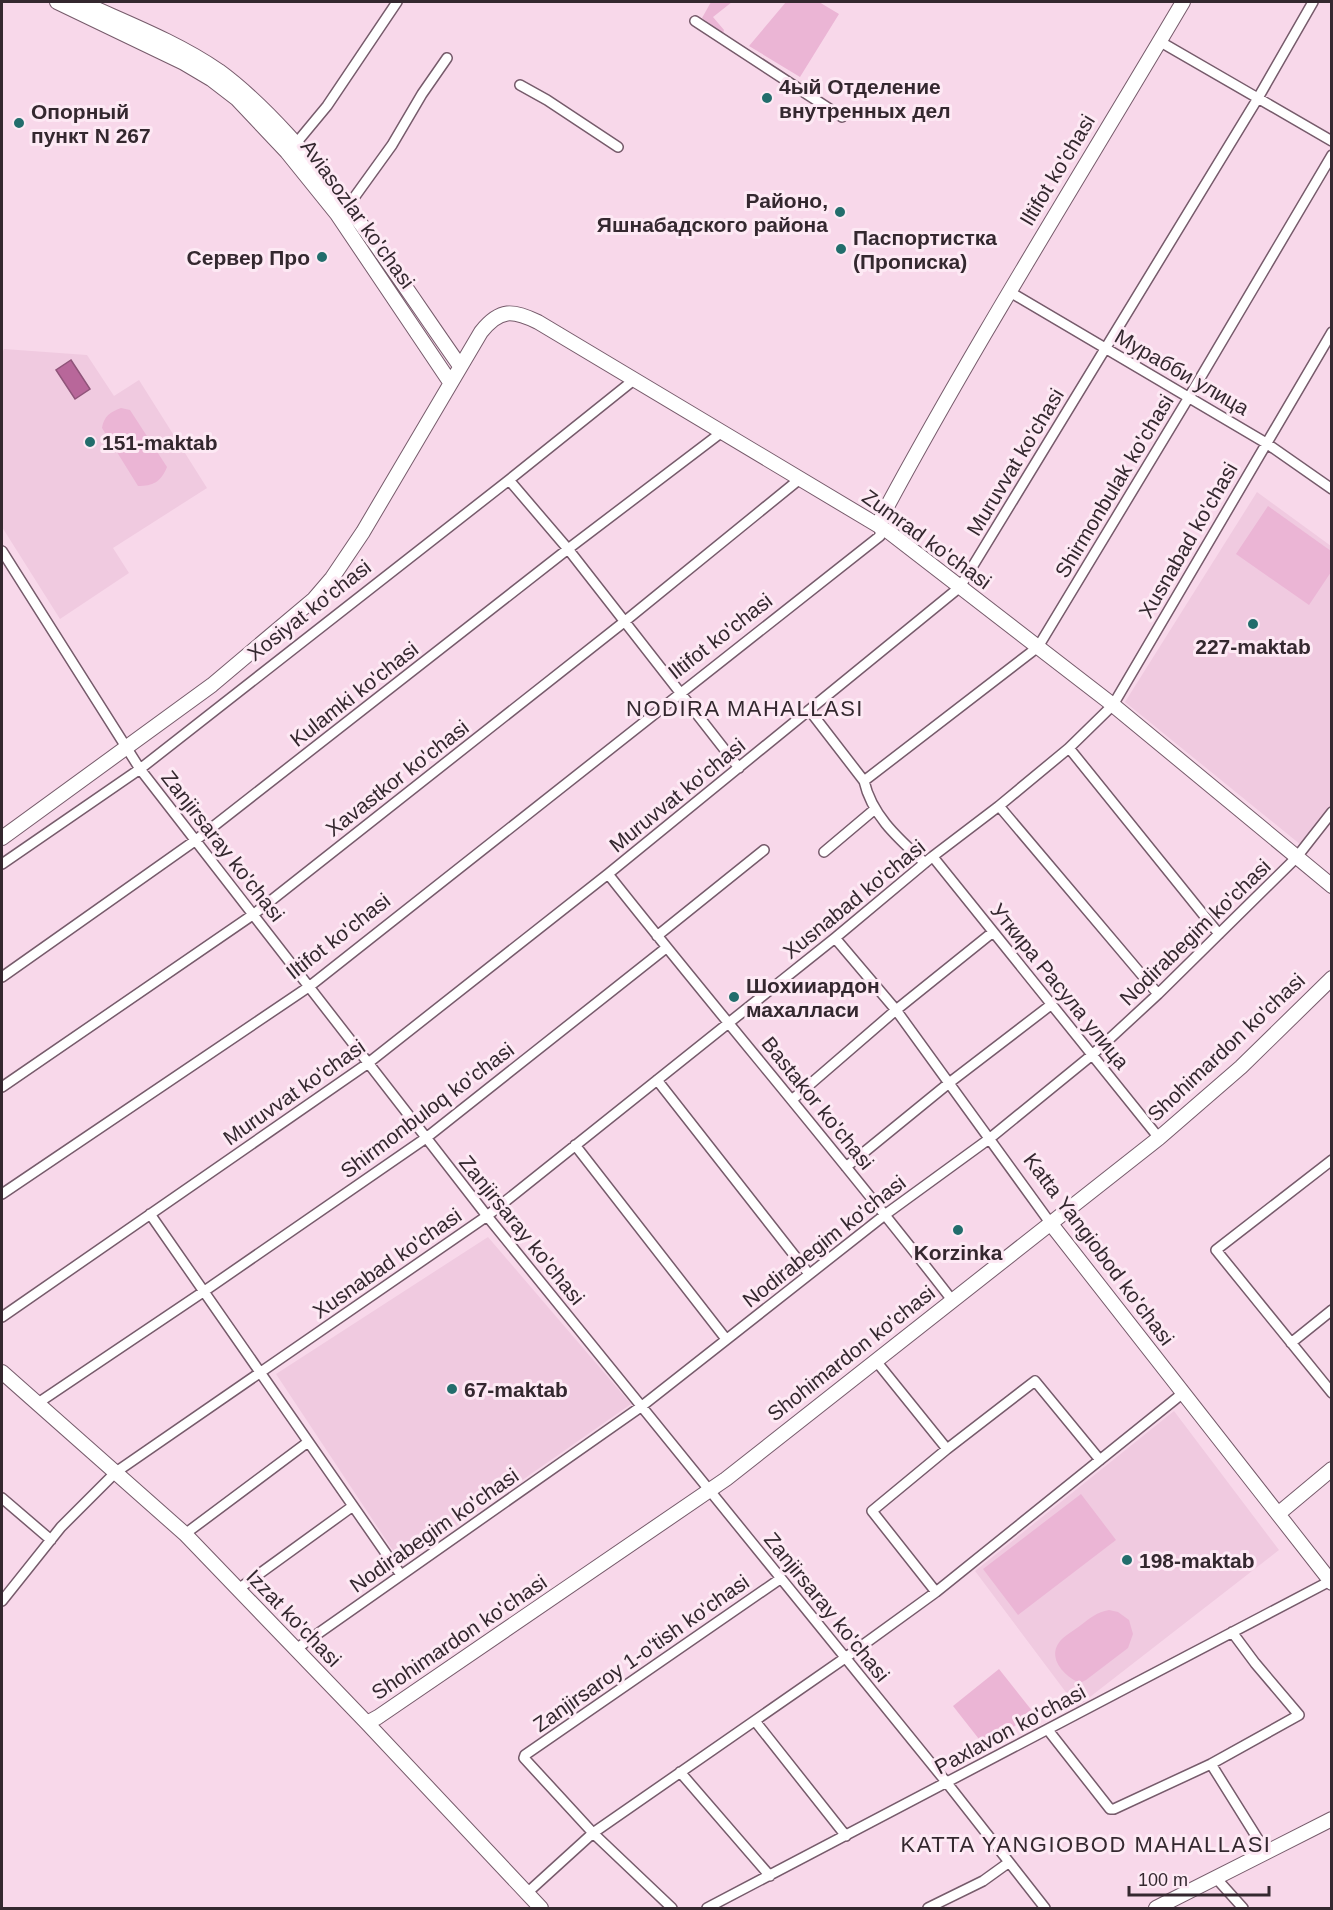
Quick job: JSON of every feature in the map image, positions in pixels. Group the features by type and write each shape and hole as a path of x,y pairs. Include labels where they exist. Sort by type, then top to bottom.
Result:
{"main road":[{"name":"Aviasozlar ko'chasi","path":"57,2 184,63 211,79 292,148"},
{"name":"Aviasozlar ko'chasi","path":"81,2 188,52 245,91 342,210 460,366"},
{"name":"Iltifot ko'chasi","path":"880,526 882,516 933,422 1183,2"},
{"name":"Aviasozlar ko'chasi","path":"342,210 450,382"},
{"name":"Zumrad ko'chasi","path":"450,382 489,323 501,315 515,312 538,322 880,526 1113,705 1332,886"},
{"name":"Xosiyat ko'chasi","path":"2,838 212,685 293,618 323,589 363,532 450,382"},
{"name":"Shohimardon ko'chasi","path":"367,1723 710,1490 1159,1137 1241,1066 1332,978"},
{"name":"Katta Yangiobod ko'chasi","path":"1051,1224 1331,1582"},
{"name":"Izzat ko'chasi","path":"2,1372 185,1534 541,1908"},
{"path":"1278,1514 1332,1469"},
{"path":"1156,1908 1332,1819"}],"street":[{"path":"292,148 327,106 397,2"},
{"name":"Muruvvat ko'chasi","path":"2,1317 367,1064 608,874 960,587 1258,98 1313,2"},
{"path":"695,21 842,117"},
{"path":"1159,41 1332,141"},
{"path":"342,210 392,145 422,94 447,58"},
{"path":"520,85 618,147"},
{"name":"Shirmonbulak ko'chasi","path":"864,781 1038,646 1332,155"},
{"name":"Мурабби улица","path":"1010,292 1266,443 1332,489"},
{"name":"Xusnabad ko'chasi","path":"2,1601 61,1527 116,1472 487,1216 836,938 1069,748 1113,705 1332,332"},
{"name":"Xosiyat ko'chasi","path":"2,864 140,769 510,480 635,379"},
{"name":"Kulamki ko'chasi","path":"2,977 196,840 568,549 722,432"},
{"name":"Xavastkor ko'chasi","path":"2,1087 254,914 624,622 801,478"},
{"path":"510,480 568,549 739,768"},
{"name":"Iltifot ko'chasi","path":"2,1194 309,986 880,536 880,526"},
{"name":"Zanjirsaray ko'chasi","path":"2,551 140,769 487,1216 947,1783 1045,1908"},
{"name":"Уткира Расула улица","path":"810,711 864,781 867,795 893,834 929,860 993,932 1159,1137"},
{"path":"1069,748 1219,934"},
{"path":"999,806 1158,994"},
{"path":"824,852 875,809"},
{"name":"Nodirabegim ko'chasi","path":"296,1649 642,1406 886,1214 989,1138 1092,1055 1158,994 1296,858 1332,812"},
{"path":"657,936 764,850"},
{"name":"Bastakor ko'chasi","path":"608,874 666,948 886,1214 952,1300"},
{"path":"793,1099 896,1010 993,932"},
{"name":"Katta Yangiobod ko'chasi","path":"836,938 896,1010 1051,1224"},
{"name":"Shirmonbuloq ko'chasi","path":"38,1403 426,1138 666,948"},
{"path":"846,1167 949,1083 1052,1004"},
{"path":"657,1080 809,1274"},
{"path":"575,1145 726,1339"},
{"path":"1332,1160 1216,1250 1332,1393"},
{"path":"150,1214 401,1575"},
{"path":"1291,1343 1332,1310"},
{"path":"876,1361 947,1449"},
{"path":"936,1592 872,1512 947,1449 1035,1382 1100,1460"},
{"path":"527,1893 593,1833 936,1592 1183,1393"},
{"path":"185,1534 308,1442"},
{"path":"2,1498 51,1540"},
{"path":"237,1590 353,1506"},
{"name":"Zanjirsaroy 1-o'tish ko'chasi","path":"593,1833 524,1758 525,1755 780,1579"},
{"name":"Paxlavon ko'chasi","path":"707,1908 1331,1582"},
{"path":"1048,1730 1110,1809 1114,1809 1211,1764 1299,1715 1254,1663 1232,1632"},
{"path":"754,1720 846,1836"},
{"path":"1211,1764 1266,1852"},
{"path":"680,1772 770,1876"},
{"path":"593,1833 672,1908"},
{"path":"928,1908 983,1881 1008,1863"},
{"path":"1216,1878 1243,1908"}],"shaded area":[{"path":"711,2 732,2 713,17 724,30 723,34 702,18"},
{"path":"786,2 819,2 839,14 800,77 749,46"},
{"name":"151-maktab","path":"4,349 87,355 114,396 139,380 207,488 113,548 129,573 60,619 2,527 2,353"},
{"path":"71,360 90,389 75,399 56,370"},
{"path":"121,408 130,410 167,467 159,480 152,484 138,486 102,428 108,415"},
{"name":"227-maktab","path":"1257,492 1331,546 1331,805 1301,845 1125,702"},
{"path":"1268,506 1331,551 1331,572 1309,605 1236,554"},
{"name":"67-maktab","path":"488,1237 631,1404 402,1564 276,1374"},
{"name":"198-maktab","path":"1174,1411 1279,1550 1077,1707 975,1571"},
{"path":"1081,1494 1116,1540 1018,1615 983,1569"},
{"path":"1109,1610 1118,1612 1129,1620 1133,1634 1128,1648 1080,1683 1068,1676 1058,1665 1055,1652 1057,1645 1064,1637 1091,1618"},
{"path":"999,1669 1033,1712 986,1748 953,1706"}],"place":[{"name":"4ый Отделение внутренных дел","path":"767,98"},
{"name":"Опорный пункт N 267","path":"19,123"},
{"name":"Районо, Яшнабадского района","path":"840,212"},
{"name":"Паспортистка (Прописка)","path":"841,249"},
{"name":"Сервер Про","path":"322,257"},
{"name":"151-maktab","path":"90,442"},
{"name":"227-maktab","path":"1253,624"},
{"name":"Шохииардон махалласи","path":"734,997"},
{"name":"Korzinka","path":"958,1230"},
{"name":"67-maktab","path":"452,1389"},
{"name":"198-maktab","path":"1127,1560"}],"district":[{"name":"NODIRA MAHALLASI","path":"745,708"},
{"name":"KATTA YANGIOBOD MAHALLASI","path":"1086,1844"}]}
